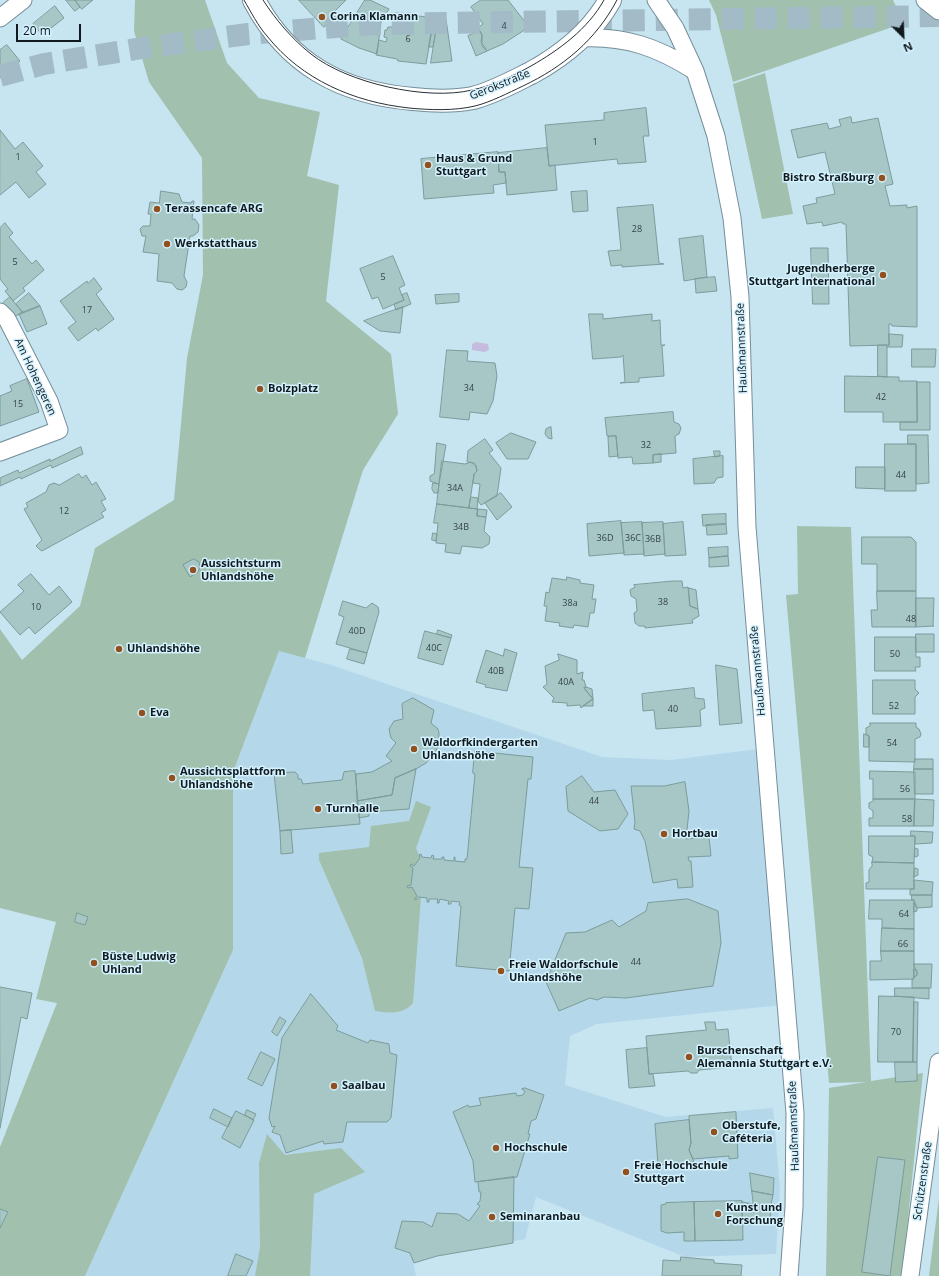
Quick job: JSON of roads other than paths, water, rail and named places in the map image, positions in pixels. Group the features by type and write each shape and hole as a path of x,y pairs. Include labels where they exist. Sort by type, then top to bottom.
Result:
{"street":[{"path":"0,18 23,0"},
{"name":"Gerokstraße","path":"254,0 274,32 304,62 323,74 360,91 393,98 438,101 473,98 506,85 539,69 554,60 581,38 595,24 610,0"},
{"name":"Haußmannstraße","path":"656,0 675,28 695,71 717,144 732,218 740,297 747,527 795,1113 794,1207 790,1276"},
{"path":"925,0 936,11 939,11"},
{"path":"581,38 607,38 638,43 670,55 695,71"},
{"name":"Am Hohengeren","path":"0,312 7,319 49,401 59,430 0,452"},
{"name":"Schützenstraße","path":"910,1276 939,1062"}],"tunnel":[{"path":"0,76 44,64 142,48 248,34 373,24 939,16"}],"tram line":[{"path":"244,0 267,36 296,65 313,77 349,94 369,100 409,108 442,110 467,108 487,102 523,86 552,70 589,40 609,14 617,0"},
{"path":"263,0 273,15 291,36 311,54 326,64 366,81 388,87 433,93 454,93 480,88 502,80 531,66 572,38 590,20 604,0"}],"place":[{"name":"Corina Klamann","path":"322,17"},
{"name":"Haus & Grund Stuttgart","path":"428,165"},
{"name":"Bistro Straßburg","path":"882,178"},
{"name":"Terassencafe ARG","path":"157,209"},
{"name":"Werkstatthaus","path":"167,244"},
{"name":"Jugendherberge Stuttgart International","path":"883,275"},
{"name":"Bolzplatz","path":"260,389"},
{"name":"Aussichtsturm Uhlandshöhe","path":"193,570"},
{"name":"Uhlandshöhe","path":"119,649"},
{"name":"Eva","path":"142,713"},
{"name":"Waldorfkindergarten Uhlandshöhe","path":"414,749"},
{"name":"Aussichtsplattform Uhlandshöhe","path":"172,778"},
{"name":"Turnhalle","path":"318,809"},
{"name":"Hortbau","path":"664,834"},
{"name":"Büste Ludwig Uhland","path":"94,963"},
{"name":"Freie Waldorfschule Uhlandshöhe","path":"501,971"},
{"name":"Burschenschaft Alemannia Stuttgart e.V.","path":"689,1057"},
{"name":"Saalbau","path":"334,1086"},
{"name":"Oberstufe, Caféteria","path":"714,1132"},
{"name":"Hochschule","path":"496,1148"},
{"name":"Freie Hochschule Stuttgart","path":"626,1172"},
{"name":"Kunst und Forschung","path":"718,1214"},
{"name":"Seminaranbau","path":"492,1217"}]}
